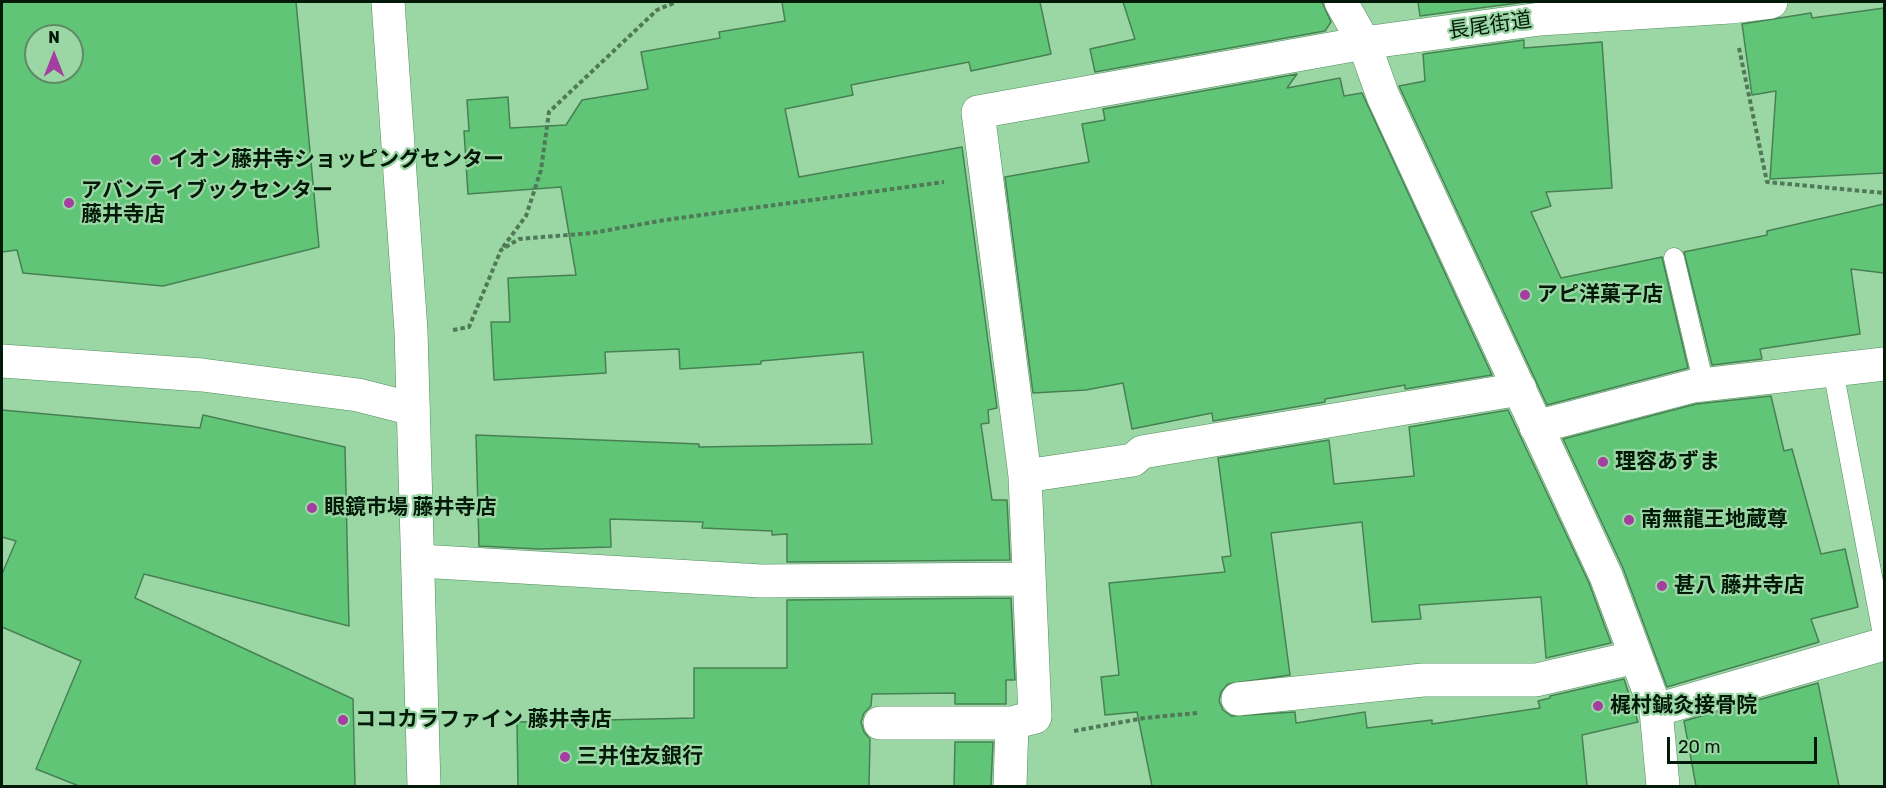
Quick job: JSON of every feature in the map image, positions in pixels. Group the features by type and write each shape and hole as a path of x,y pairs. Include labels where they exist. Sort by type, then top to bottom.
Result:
{"street":[{"path":"388,2 411,331 424,786"},
{"path":"1341,2 1364,43 1383,96 1606,576 1656,710 1663,786"},
{"name":"長尾街道","path":"987,177 978,112 1539,10 1771,2"},
{"path":"880,723 1012,733 1035,717 1025,476 987,177"},
{"path":"2,361 202,375 358,395 413,410"},
{"path":"1536,427 1704,386 1884,364"},
{"path":"1025,476 1133,460 1142,452 1520,389"},
{"path":"419,561 761,581 1029,579"},
{"path":"1656,710 1884,642"},
{"path":"1238,699 1423,680 1536,680 1636,657"},
{"path":"1010,786 1012,733"}],"lane":[{"path":"1674,258 1704,386"},
{"path":"1833,370 1884,642"}],"path":[{"path":"446,331 469,327 501,250 526,216 541,170 549,112 657,10 676,2"},
{"path":"1730,4 1767,182 1884,193"},
{"path":"501,250 519,239 592,233 665,220 987,177"},
{"path":"1012,733 1224,711 1238,699"}],"building":[{"name":"イオン藤井寺ショッピングセンター","path":"2,2 296,2 319,247 163,286 23,273 17,250 2,252"},
{"path":"782,2 1040,2 1051,54 971,71 969,62 851,85 853,95 785,109 799,177 962,147 997,408 988,410 989,423 981,424 992,500 1007,500 1010,560 787,562 787,534 772,535 772,531 702,528 703,522 610,519 611,547 539,549 479,546 476,435 699,444 699,447 872,444 863,352 761,361 761,364 680,369 679,349 605,352 606,373 494,380 491,322 510,322 508,278 576,275 561,187 468,194 464,131 469,131 467,100 508,97 510,128 566,125 582,100 648,89 641,52 720,38 719,32 785,21"},
{"path":"1123,2 1322,2 1331,22 1325,31 1095,72 1090,49 1135,39"},
{"path":"1418,2 1525,2 1420,16"},
{"path":"1884,8 1884,173 1770,179 1776,91 1752,95 1742,24 1811,13 1812,18"},
{"path":"1524,40 1524,48 1602,42 1612,188 1546,192 1551,206 1531,212 1561,278 1662,257 1688,368 1547,405 1399,86 1425,81 1423,54"},
{"path":"1297,74 1287,88 1340,78 1344,96 1362,93 1492,375 1405,389 1405,385 1325,399 1325,402 1213,421 1212,413 1132,429 1123,383 1086,390 1033,393 1005,177 1089,162 1082,124 1105,120 1103,109"},
{"path":"1884,204 1884,273 1851,269 1860,334 1760,349 1762,359 1712,365 1684,252 1767,235 1767,231"},
{"path":"1771,396 1784,451 1792,449 1821,554 1845,549 1858,607 1811,619 1819,642 1667,687 1623,568 1563,439 1696,404"},
{"path":"2,410 200,428 203,415 345,447 349,626 144,574 135,598 353,699 355,786 79,786 36,769 81,661 2,627 2,574 16,541 2,537"},
{"path":"1508,410 1589,583 1611,643 1546,658 1541,597 1419,605 1421,619 1372,622 1362,522 1271,533 1290,675 1228,684 1221,692 1219,701 1223,710 1231,716 1295,712 1296,723 1365,712 1367,728 1432,720 1432,724 1540,708 1538,701 1550,698 1550,696 1624,679 1638,722 1582,735 1587,786 1152,786 1137,712 1105,715 1101,677 1119,675 1109,583 1225,572 1222,557 1231,556 1218,458 1329,440 1334,484 1414,476 1409,427"},
{"path":"1011,598 1015,680 1006,680 1006,704 955,704 955,693 872,694 871,706 864,713 861,722 864,732 870,739 869,786 518,786 517,722 694,718 694,668 787,668 787,600"},
{"path":"1818,683 1839,786 1696,786 1684,721"},
{"path":"955,742 993,742 991,786 954,786"}],"place":[{"name":"イオン藤井寺ショッピングセンター","path":"156,160"},
{"name":"アバンティブックセンター 藤井寺店","path":"69,203"},
{"name":"アピ洋菓子店","path":"1525,295"},
{"name":"理容あずま","path":"1603,462"},
{"name":"眼鏡市場 藤井寺店","path":"312,508"},
{"name":"南無龍王地蔵尊","path":"1629,520"},
{"name":"甚八 藤井寺店","path":"1662,586"},
{"name":"梶村鍼灸接骨院","path":"1598,706"},
{"name":"ココカラファイン 藤井寺店","path":"343,720"},
{"name":"三井住友銀行","path":"565,757"}]}
